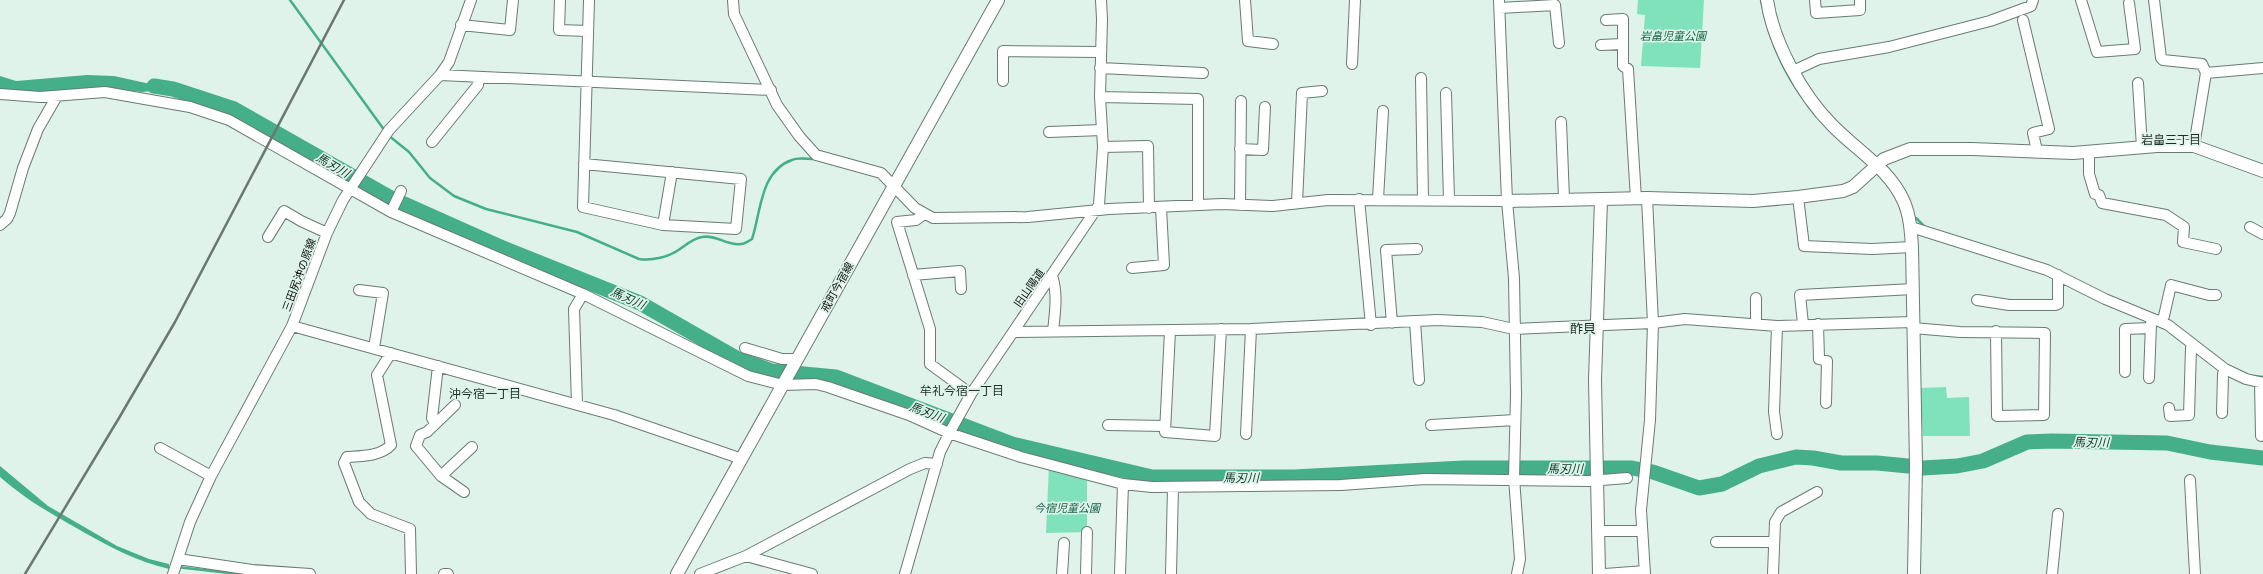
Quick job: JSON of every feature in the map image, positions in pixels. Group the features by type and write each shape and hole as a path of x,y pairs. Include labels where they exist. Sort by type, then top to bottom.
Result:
{"street":[{"name":"三田尻沖の原線","path":"175,567 190,522 211,476 292,326 327,233 351,187 389,130 440,75 449,62 470,0"},
{"path":"461,25 510,30 514,0"},
{"path":"560,0 559,30 588,31"},
{"path":"584,164 742,179 736,230 663,224 583,206 584,164 586,82 589,0"},
{"path":"733,0 734,14 777,104 794,130 816,154 871,168 881,173 894,186 900,195 924,214 933,218 1000,218 1096,210 1162,208 1198,205 1273,206 1359,199 1507,201 1642,199 1753,201 1843,191 1853,187 1884,159 1910,149 2089,152 2142,147 2194,146 2263,170"},
{"name":"戒町今宿線","path":"677,574 998,0"},
{"name":"旧山陽道","path":"905,574 937,464 957,417 1098,205 1103,147 1100,97 1101,0"},
{"path":"1245,0 1248,41 1273,44"},
{"path":"1352,64 1355,0"},
{"path":"1767,0 1769,15 1778,39 1794,71 1812,100 1831,125 1876,165 1898,191 1904,202 1910,227 1912,247 1916,465 1914,574"},
{"path":"1815,0 1816,13 1860,10 1860,0"},
{"path":"1794,71 1818,59 1889,47 1990,21 2031,6 2033,0"},
{"path":"2081,0 2098,52 2135,49 2129,3"},
{"path":"2154,0 2161,58 2163,60 2202,64 2206,73 2194,146"},
{"path":"1517,574 1520,559 1514,478 1514,278 1507,201 1500,4 1555,4 1558,43"},
{"path":"1605,574 1645,572 1641,531 1644,476 1650,420 1653,323 1628,69 1623,66 1623,19 1606,20"},
{"path":"2023,20 2049,129 2033,133 2037,151"},
{"path":"1601,45 1622,44"},
{"path":"1004,81 1003,51 1100,52"},
{"path":"1100,68 1203,73"},
{"path":"2206,73 2263,68"},
{"path":"440,75 479,78 771,90"},
{"path":"432,142 478,85 479,78"},
{"path":"1421,78 1423,200"},
{"path":"2138,83 2142,147"},
{"path":"1297,203 1302,93 1322,91"},
{"path":"0,94 25,97 105,92 190,107 241,126 392,210 583,294 748,376 784,383 816,384 828,387 909,415 950,432 1021,457 1123,484 1152,487 1173,487 1340,485 1425,479 1626,478"},
{"path":"1446,93 1449,200"},
{"path":"0,225 7,219 10,213 23,168 38,129 57,96"},
{"path":"1100,97 1198,100 1198,205"},
{"path":"1240,205 1241,101"},
{"path":"1240,149 1263,150 1265,107"},
{"path":"1378,199 1383,111"},
{"path":"1561,122 1564,199"},
{"path":"1049,132 1102,130"},
{"path":"1103,147 1148,146 1149,208"},
{"path":"2089,152 2089,174 2095,194 2099,195 2102,203 2166,215 2184,227 2183,242 2216,249"},
{"path":"663,224 672,172"},
{"path":"392,210 401,192"},
{"path":"1798,197 1804,246 1872,249 1912,247"},
{"path":"1359,199 1371,325"},
{"path":"1599,574 1596,451 1597,326 1601,200"},
{"path":"1132,268 1164,265 1162,208"},
{"path":"268,237 284,211 301,222 327,233"},
{"path":"924,214 916,220 897,222 930,329 930,364 971,394"},
{"path":"1910,227 1966,246 2030,264 2058,275 2105,299 2156,319 2225,369 2246,379 2262,383 2261,436"},
{"path":"2250,227 2263,234"},
{"path":"1392,323 1386,250 1417,249"},
{"path":"913,275 960,271 961,289"},
{"path":"1977,300 2009,305 2055,306 2058,304 2058,275"},
{"path":"1052,276 1056,308 1053,332"},
{"path":"2150,378 2151,328 2170,285 2208,295 2216,295"},
{"path":"1803,324 1800,295 1913,289"},
{"path":"359,290 383,293 374,348"},
{"path":"577,404 574,309 583,294"},
{"path":"1756,298 1756,323"},
{"path":"1013,332 1251,329 1371,325 1415,321 1482,322 1514,329 1653,323 1685,319 1756,323 1777,326 1803,324 1913,325 1960,332 1996,331 2045,333 2044,415 1997,416 1996,331"},
{"path":"1415,321 1419,380"},
{"path":"1818,324 1819,359 1827,361 1826,403"},
{"path":"292,326 577,404 742,459"},
{"path":"1776,434 1774,412 1777,326"},
{"path":"2124,372 2125,329 2151,328"},
{"path":"1170,331 1165,432 1215,436 1221,329"},
{"path":"1246,434 1251,329"},
{"path":"2170,408 2170,416 2189,415 2190,348 2192,344"},
{"path":"745,348 782,359 796,361"},
{"path":"391,353 377,375 391,444 388,448 367,456 348,456 344,463 358,502 371,514 410,529 411,574"},
{"path":"435,424 432,418 438,366"},
{"path":"2222,413 2223,374 2225,369"},
{"path":"456,405 427,432 420,435 416,446 441,476 464,492"},
{"path":"1431,425 1515,420"},
{"path":"1108,424 1165,426"},
{"path":"441,476 472,447"},
{"path":"160,448 211,476"},
{"path":"700,574 746,556 925,463 937,464"},
{"path":"2190,480 2195,574"},
{"path":"1120,574 1123,484"},
{"path":"1171,574 1173,487"},
{"path":"1773,574 1775,522 1781,512 1817,492"},
{"path":"2052,574 2058,514"},
{"path":"1598,531 1641,531"},
{"path":"1086,574 1087,532"},
{"path":"1716,542 1774,542"},
{"path":"1062,574 1064,543"},
{"path":"746,556 786,570 812,574"},
{"path":"175,567 310,574"}],"green space":[{"name":"岩畠児童公園","path":"1638,0 1704,0 1700,68 1641,66 1645,15 1637,14"},
{"path":"1946,387 1947,398 1969,397 1970,436 1923,436 1920,388"},
{"name":"今宿児童公園","path":"1049,465 1087,475 1087,532 1046,533"}],"shaded area":[{"path":"87,75 114,76 173,89 142,92 114,89 29,95 0,92 0,76 16,81"},
{"path":"0,466 48,506 117,546 149,559 169,564 169,569 126,554 51,514 21,494 0,477"}],"waterway":[{"path":"290,0 385,131"},
{"path":"1761,0 1777,53 1789,77 1804,100"},
{"name":"馬刃川","path":"154,86 173,89 234,109 391,198 503,248 640,303 738,359 772,371 836,377 1012,444 1152,477 1294,477 1463,468 1632,468 1653,472 1699,488 1722,484 1759,466 1796,457 1813,458 1841,463 1877,463 1908,466"},
{"path":"1808,106 1816,116"},
{"path":"388,135 409,152 430,178 454,196 486,209 577,232 639,259 655,259 666,256 676,252 693,240 702,237 712,237 736,244 742,244 749,241 752,239 763,194 774,173 781,165 794,159 814,159"},
{"path":"1916,218 1926,228"},
{"path":"2254,376 2263,377"},
{"name":"馬刃川","path":"1923,468 1957,466 1983,461 2027,442 2052,441 2167,443 2210,452 2263,458"},
{"path":"177,567 238,574"}],"railway":[{"path":"25,574 175,322 344,0"}],"district":[{"name":"岩畠三丁目","path":"2171,139"},
{"name":"酢貝","path":"1583,328"},
{"name":"牟礼今宿一丁目","path":"962,390"},
{"name":"沖今宿一丁目","path":"485,393"}]}
